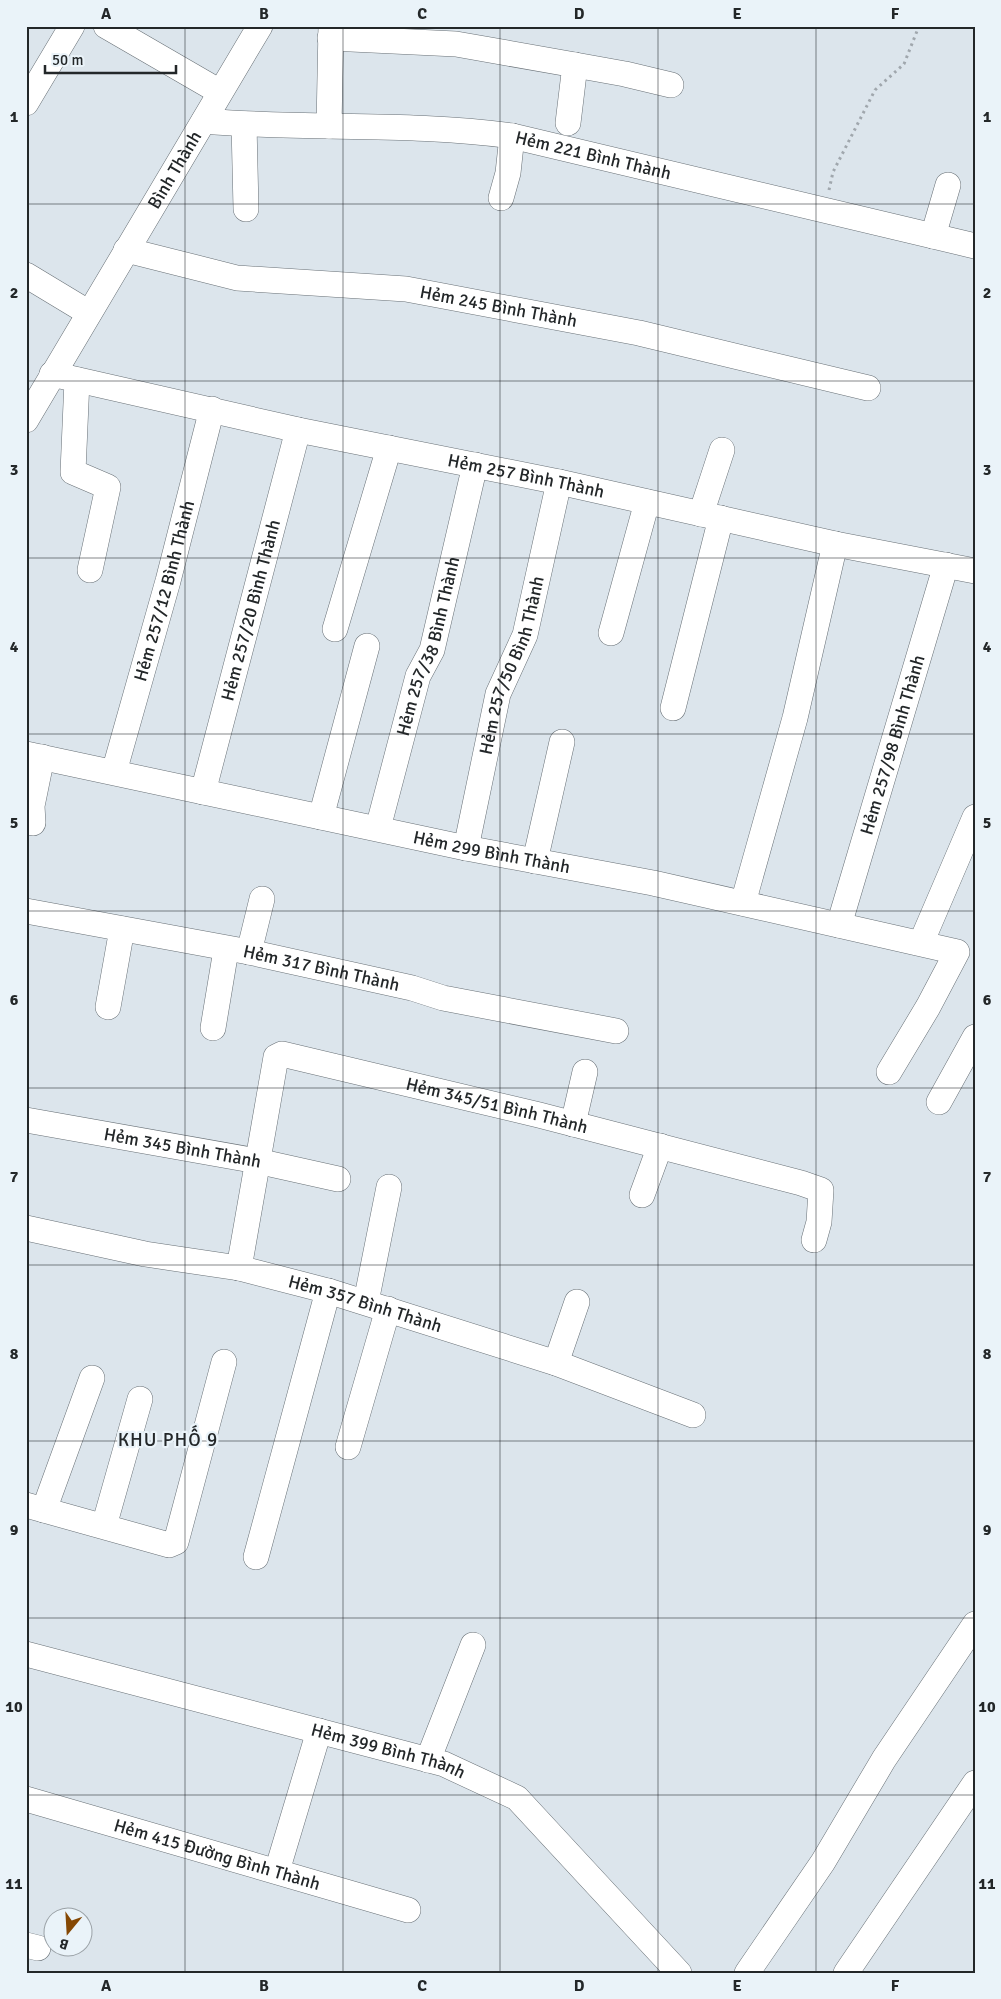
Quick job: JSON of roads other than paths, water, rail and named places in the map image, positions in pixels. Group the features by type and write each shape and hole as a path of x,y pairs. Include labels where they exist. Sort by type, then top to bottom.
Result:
{"street":[{"path":"26,103 72,26"},
{"path":"106,26 220,92"},
{"name":"Bình Thành","path":"26,420 260,26"},
{"path":"330,126 329,29 456,44 625,74 671,85"},
{"path":"568,123 575,65"},
{"name":"Hẻm 221 Bình Thành","path":"204,120 244,124 466,130 512,136 975,246"},
{"path":"244,124 246,209"},
{"path":"501,198 508,173 512,136"},
{"path":"932,236 948,185"},
{"name":"Hẻm 245 Bình Thành","path":"126,250 237,278 406,289 639,333 868,388"},
{"path":"26,275 89,312"},
{"name":"Hẻm 257 Bình Thành","path":"52,374 298,430 559,482 835,544 975,571"},
{"path":"77,380 73,472 108,487 90,570"},
{"name":"Hẻm 257/12 Bình Thành","path":"114,772 168,581 212,409"},
{"name":"Hẻm 257/20 Bình Thành","path":"203,792 298,430"},
{"path":"335,629 389,448"},
{"path":"673,708 711,516 722,450"},
{"name":"Hẻm 257/38 Bình Thành","path":"378,828 418,676 432,650 475,465"},
{"name":"Hẻm 257/50 Bình Thành","path":"466,848 498,694 524,635 559,482"},
{"path":"611,633 647,502"},
{"path":"743,903 795,718 835,544"},
{"name":"Hẻm 257/98 Bình Thành","path":"838,925 946,565"},
{"path":"321,817 367,646"},
{"path":"535,861 562,742"},
{"path":"33,824 34,756"},
{"name":"Hẻm 299 Bình Thành","path":"34,756 466,848 653,883 921,943 963,959"},
{"path":"921,943 975,817"},
{"path":"213,1028 238,951 262,899"},
{"name":"Hẻm 317 Bình Thành","path":"26,911 238,951 412,988 443,998 616,1031"},
{"path":"108,1007 122,929"},
{"path":"889,1072 937,988 963,959"},
{"path":"939,1102 975,1037"},
{"name":"Hẻm 345/51 Bình Thành","path":"257,1161 276,1057 282,1054 573,1124 821,1190 819,1222 814,1240"},
{"path":"573,1124 584,1072"},
{"name":"Hẻm 345 Bình Thành","path":"26,1120 257,1161 338,1179"},
{"path":"642,1195 660,1146"},
{"path":"239,1268 257,1161"},
{"path":"348,1447 377,1306 389,1187"},
{"name":"Hẻm 357 Bình Thành","path":"26,1228 145,1254 239,1268 328,1291 556,1363 692,1415"},
{"path":"256,1557 328,1291"},
{"path":"556,1363 577,1302"},
{"path":"92,1378 35,1507 169,1544 176,1542 224,1362"},
{"path":"104,1526 140,1398"},
{"path":"747,1973 823,1862 884,1759 975,1624"},
{"path":"428,1760 473,1645"},
{"name":"Hẻm 399 Bình Thành","path":"26,1654 444,1764 518,1798 679,1973"},
{"path":"276,1871 319,1731"},
{"path":"846,1973 975,1783"},
{"name":"Hẻm 415 Đường Bình Thành","path":"26,1799 408,1910"}],"district":[{"name":"KHU PHỐ 9","path":"168,1439"}]}
